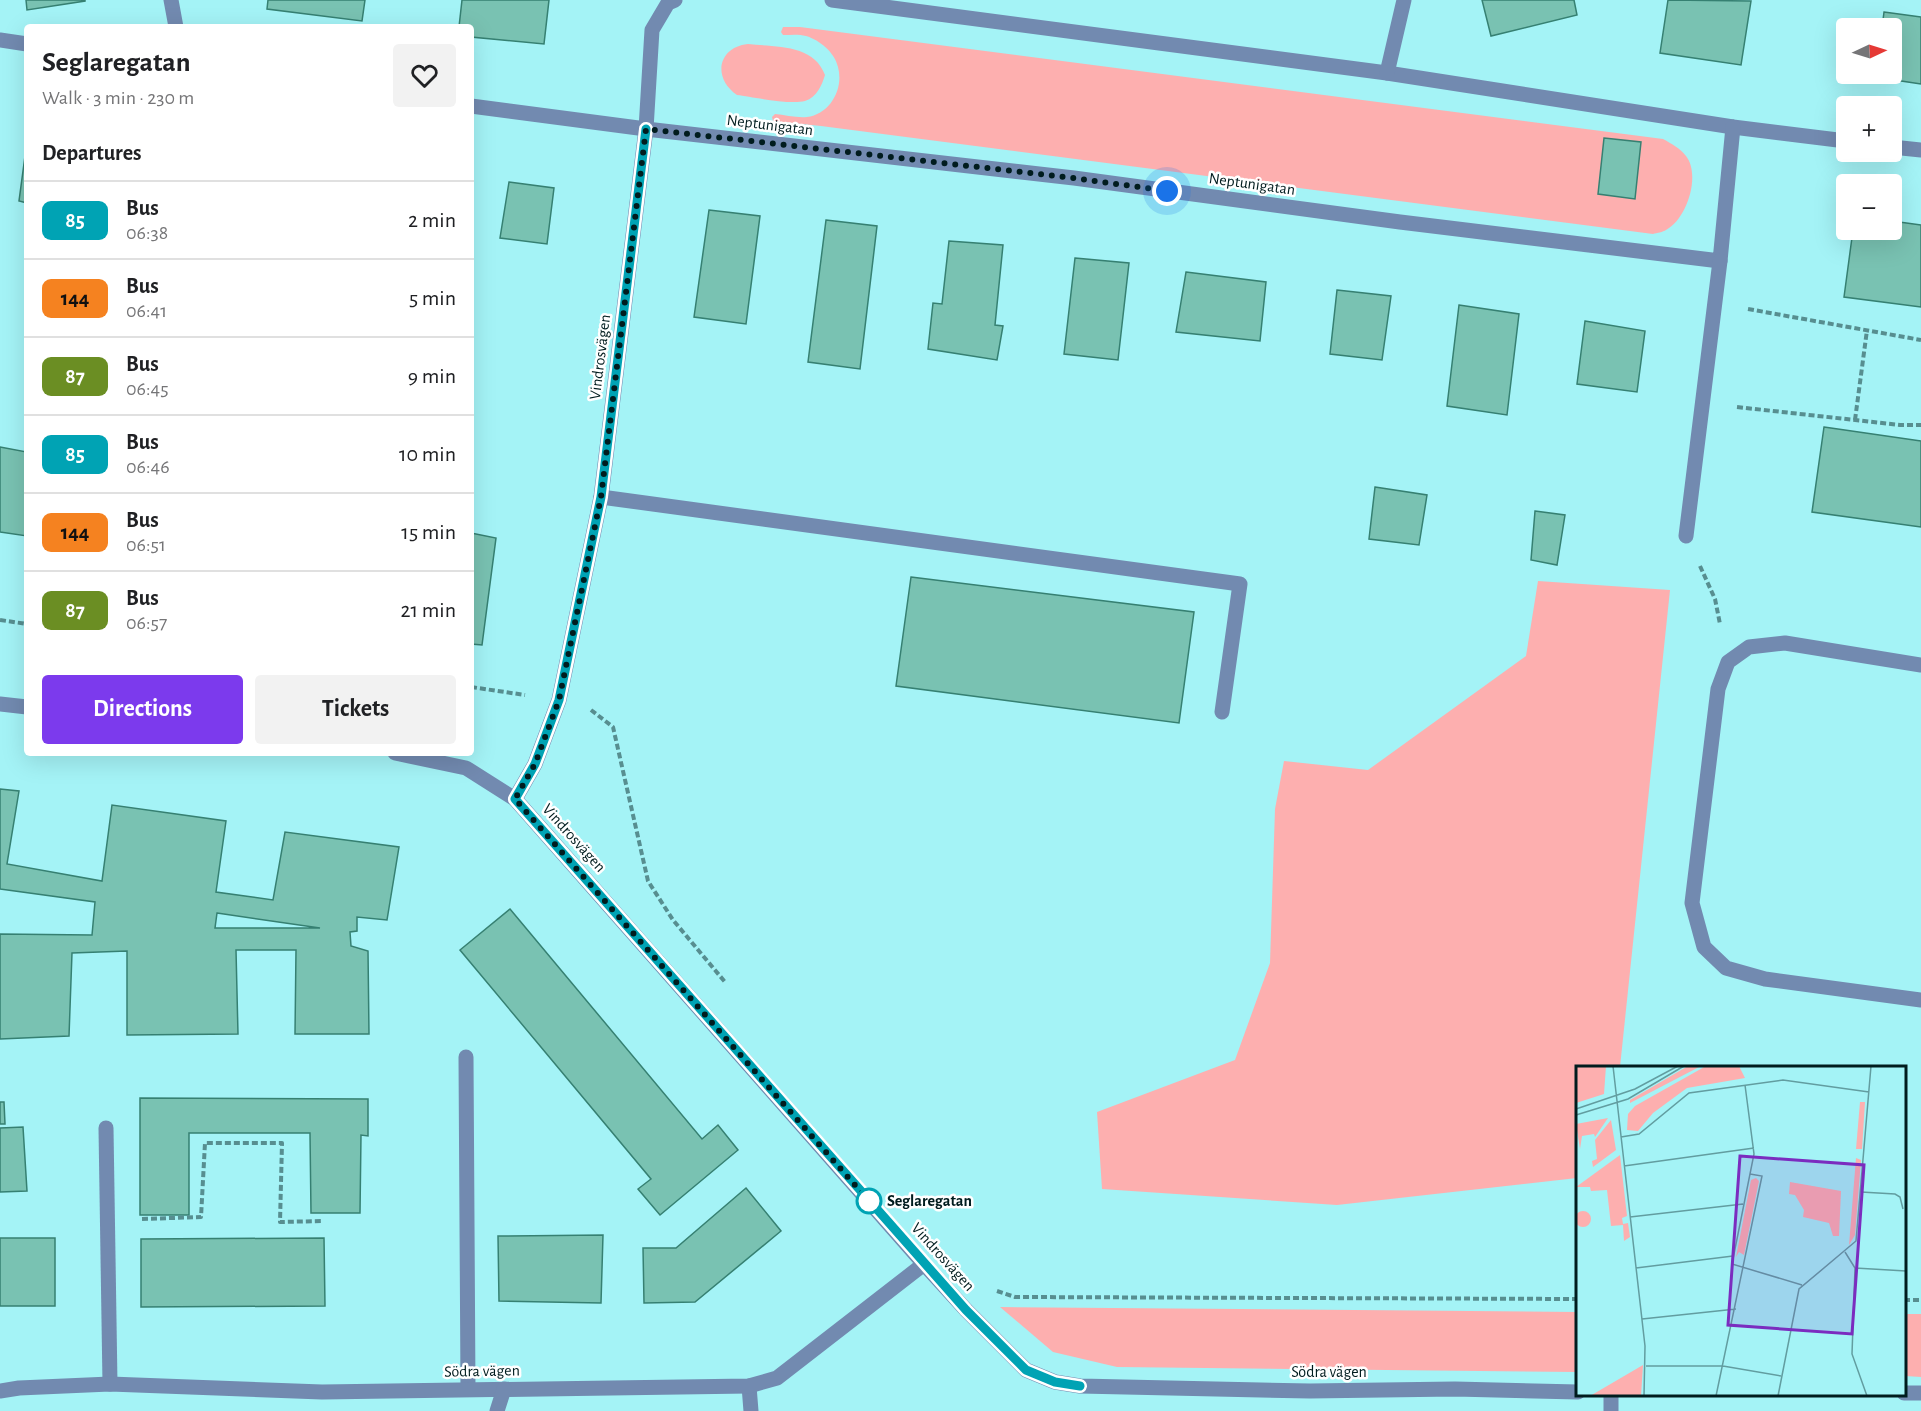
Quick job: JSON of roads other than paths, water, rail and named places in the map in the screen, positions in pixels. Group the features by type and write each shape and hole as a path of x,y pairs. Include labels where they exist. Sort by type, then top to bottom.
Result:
{"street":[{"path":"171,0 175,24"},
{"path":"646,129 652,30 668,3 675,0"},
{"path":"832,0 1387,74 1733,127 1836,140"},
{"path":"1387,74 1404,0"},
{"path":"0,40 24,44"},
{"name":"Neptunigatan","path":"474,106 646,129 1074,178 1400,222 1720,261"},
{"path":"1686,536 1720,261 1733,127"},
{"name":"Vindrosvägen","path":"646,129 601,497 559,700 535,764 515,799 966,1310 1026,1370 1055,1382 1080,1386"},
{"path":"1902,148 1921,150"},
{"path":"601,497 1240,584 1222,712"},
{"path":"1921,665 1785,643 1749,646 1728,662 1718,689 1692,903 1704,947 1726,968 1765,979 1921,1000"},
{"path":"0,704 24,707"},
{"path":"409,756 466,768 515,799"},
{"path":"466,1057 468,1389"},
{"path":"106,1128 110,1384"},
{"name":"Södra vägen","path":"0,1391 110,1384 322,1392 749,1386 777,1378 924,1264"},
{"path":"749,1386 751,1411"},
{"name":"Södra vägen","path":"1080,1386 1310,1391 1455,1389 1576,1392"},
{"path":"497,1411 504,1389"}],"place":[{"name":"Seglaregatan","path":"869,1201"}]}
